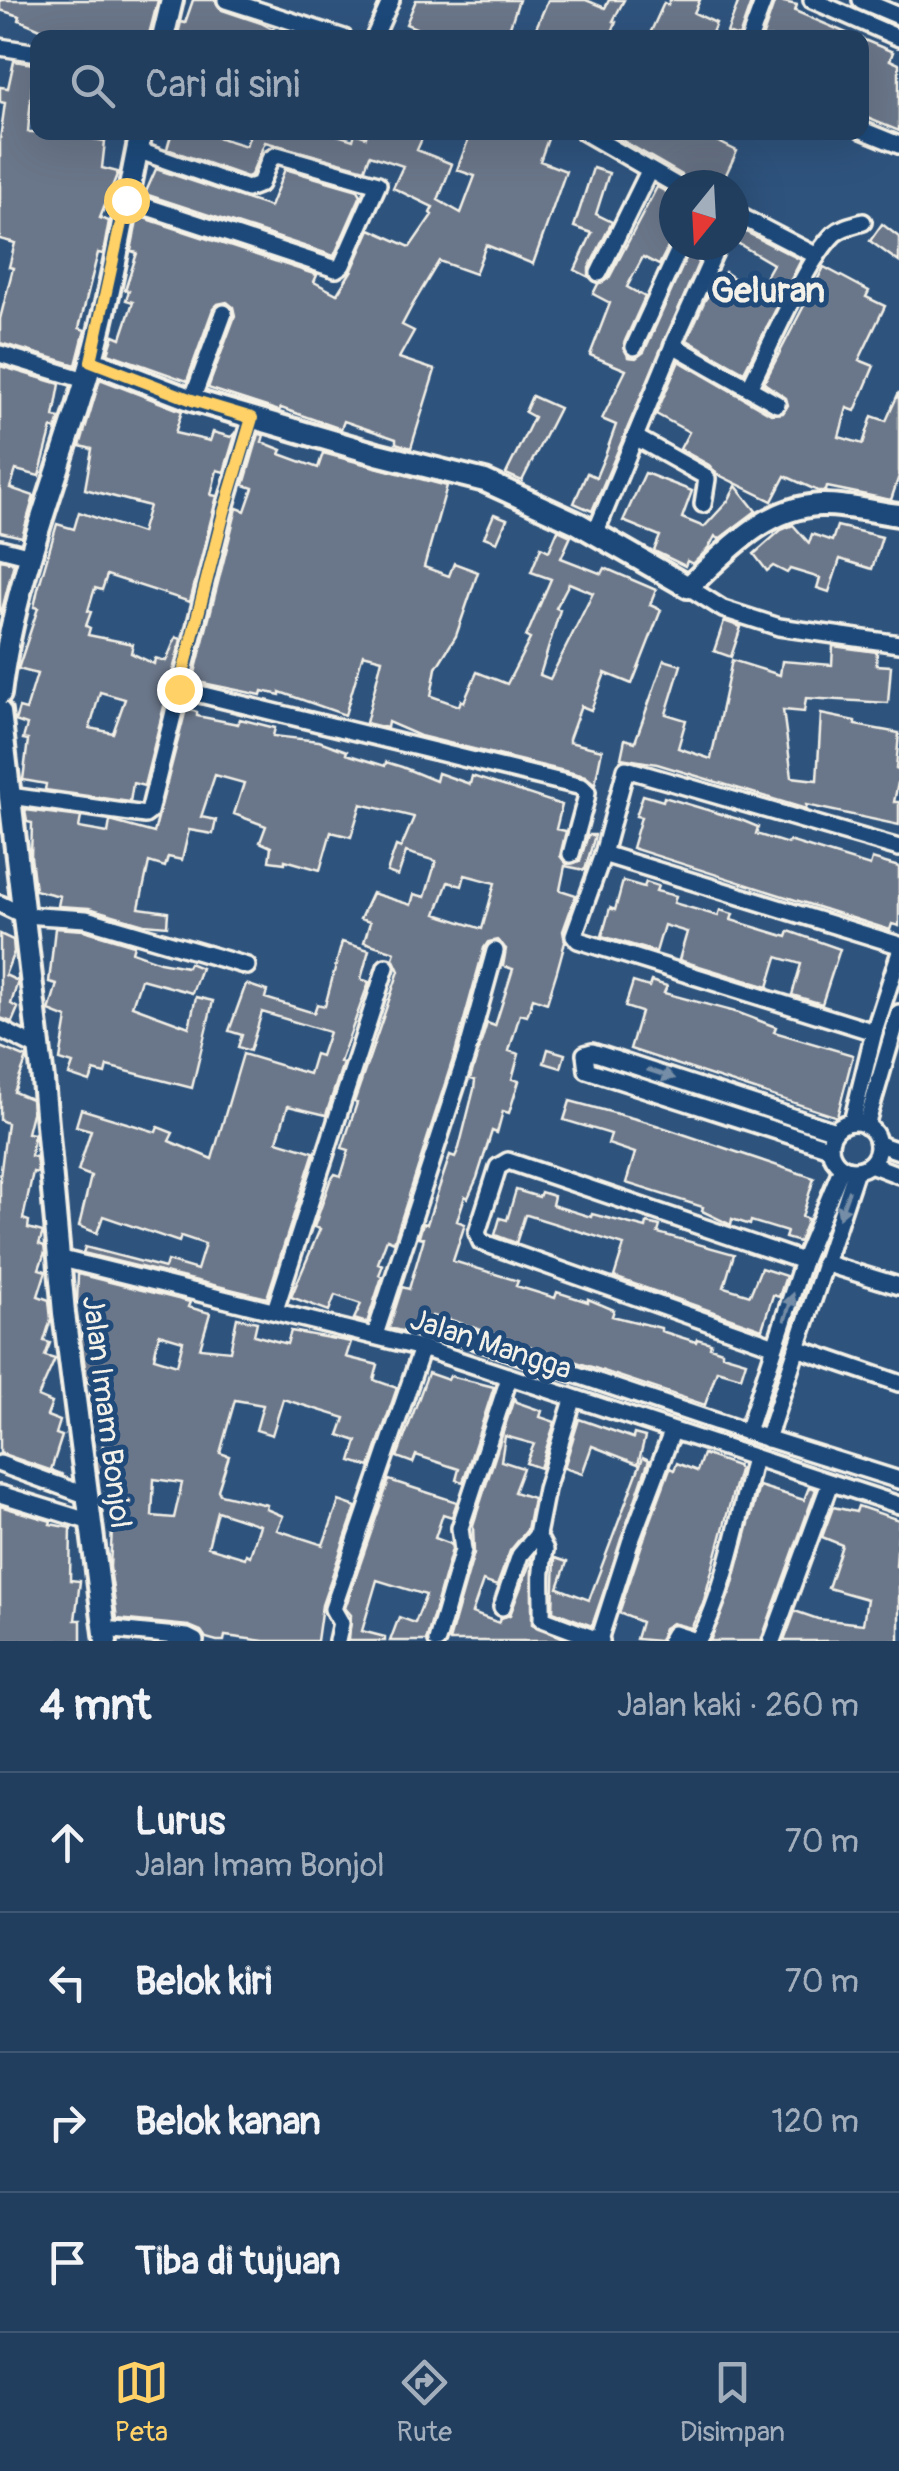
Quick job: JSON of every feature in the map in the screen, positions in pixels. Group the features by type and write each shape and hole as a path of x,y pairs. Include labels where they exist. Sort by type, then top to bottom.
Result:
{"street":[{"path":"165,30 172,0"},
{"path":"226,0 319,30"},
{"path":"378,30 392,0"},
{"path":"753,30 764,0"},
{"path":"812,0 899,38"},
{"path":"862,0 899,16"},
{"path":"0,47 30,52"},
{"path":"869,133 899,145"},
{"path":"597,140 659,176"},
{"path":"0,694 31,556 88,370 139,141 247,189 260,184 270,160 277,156 378,184 342,265 336,269 126,200"},
{"path":"599,273 649,171"},
{"path":"749,221 817,256"},
{"path":"749,388 817,256 833,235 863,222"},
{"path":"634,347 674,260"},
{"path":"596,534 672,345 711,260"},
{"path":"192,400 224,313"},
{"path":"672,345 777,404"},
{"path":"0,354 88,370 485,481 596,534 723,608 779,627 899,644"},
{"path":"10,796 145,815 151,809 224,512 252,418"},
{"path":"635,437 703,475 703,504"},
{"path":"688,587 740,540 780,514 824,504 899,515"},
{"path":"0,548 31,556"},
{"path":"179,689 582,788 587,792 586,799 571,854"},
{"name":"Jalan Imam Bonjol","path":"0,712 40,1050 58,1258 105,1635"},
{"path":"874,1032 578,940 576,931 603,854 626,769 899,848"},
{"path":"877,840 899,838"},
{"path":"603,854 899,945"},
{"path":"0,904 23,915 86,919 247,966"},
{"path":"374,1335 466,1056 495,951"},
{"path":"859,1124 874,1032 899,955"},
{"path":"275,1310 386,967"},
{"path":"859,1124 895,1039 899,1013"},
{"path":"0,1029 40,1050"},
{"path":"830,1148 587,1070 585,1054 592,1052 836,1131 859,1124 872,1130 878,1144 899,1151"},
{"path":"836,1131 830,1148 836,1162 899,1175"},
{"path":"747,1432 804,1261 856,1167 878,1144"},
{"path":"775,1346 481,1242 477,1233 498,1167 508,1161 804,1261"},
{"path":"767,1439 856,1167"},
{"name":"Jalan Mangga","path":"58,1258 422,1348 899,1505"},
{"path":"824,1262 899,1286"},
{"path":"447,1330 899,1480"},
{"path":"337,1641 341,1622 334,1610 422,1348"},
{"path":"797,1348 899,1383"},
{"path":"436,1641 463,1550 460,1528 509,1378"},
{"path":"502,1607 520,1555 536,1535 573,1400"},
{"path":"536,1535 545,1550 539,1572 544,1594 542,1620 600,1640 672,1432"},
{"path":"670,1641 674,1634 696,1641 702,1635 713,1609 754,1458"},
{"path":"0,1464 88,1496"},
{"path":"772,1641 830,1483"},
{"path":"0,1494 91,1522"},
{"path":"105,1635 187,1637 195,1641"}],"building":[{"path":"0,0 158,0 150,30 43,30 0,10"},
{"path":"193,0 215,0 222,10 275,30 179,30 181,22 185,23"},
{"path":"416,0 519,0 509,30 416,30 406,24"},
{"path":"548,0 586,0 605,8 609,0 624,0 613,21 613,30 536,28"},
{"path":"670,0 700,0 694,13 716,23 713,30 652,30 664,3 668,5"},
{"path":"739,0 752,0 741,30 728,30"},
{"path":"775,0 797,5 795,11 839,30 765,30"},
{"path":"869,42 893,52 890,60 899,64 899,131 869,119"},
{"path":"14,61 30,63 30,140 105,141 102,168 118,172 100,218 109,221 103,254 98,253 79,328 85,330 76,365 0,343 0,319 15,243 0,239 0,139 5,103 0,102 0,87 8,88"},
{"path":"170,140 227,140 246,146 248,140 421,140 417,150 452,164 438,200 461,213 475,176 457,170 468,140 548,140 540,161 566,171 533,264 486,245 475,274 439,261 412,306 402,325 414,331 399,358 435,370 411,448 344,421 341,429 208,388 235,316 227,302 213,309 187,381 108,353 114,335 121,338 133,302 126,300 129,291 125,290 137,253 131,251 138,216 317,275 314,282 337,294 370,229 410,247 432,215 433,207 393,188 403,166 370,155 365,169 265,142 247,177 167,149"},
{"path":"621,140 714,140 737,151 728,170 673,170"},
{"path":"593,168 609,173 596,214 612,222 589,268 589,277 575,270 592,233 574,227"},
{"path":"156,169 270,207 285,169 358,190 361,195 334,256 145,194"},
{"path":"659,188 662,260 659,265 643,257 627,287 645,297 624,343 628,357 636,358 644,352 685,260 700,260 592,511 574,503 587,473 596,477 606,453 616,425 602,419 626,370 590,355 610,303 593,294 598,284 609,278"},
{"path":"882,224 899,237 899,262 870,241"},
{"path":"749,234 801,260 744,372 687,340 705,300 725,272 756,294 773,264 749,250"},
{"path":"824,267 869,291 866,297 885,306 859,360 874,366 855,411 847,408 839,437 863,444 872,416 886,421 899,392 899,476 891,500 827,487 826,491 818,491 785,476 772,501 717,474 680,449 689,432 656,414 679,361 771,414 783,413 788,405 786,398 764,383"},
{"path":"0,366 60,384 54,417 60,418 56,430 52,428 39,476 16,470 10,488 34,496 22,537 0,532"},
{"path":"100,379 182,411 175,433 210,441 213,432 231,437 236,432 224,472 217,470 211,495 217,496 190,602 107,575 102,590 95,588 88,611 88,635 133,644 131,653 154,664 155,658 166,661 176,637 181,639 144,786 133,783 130,802 45,790 46,784 23,780 27,725 15,721 19,708 26,710 37,674 18,669 38,608 34,607 38,589 57,524 74,529 79,512 141,533 149,506 85,489 92,449 80,446","holes":["100,692 125,699 113,733 90,728"]},
{"path":"532,396 559,408 522,481 506,474 534,417 525,412"},
{"path":"259,434 264,435 262,442 282,450 280,454 318,468 323,453 447,486 424,567 449,576 454,563 478,572 456,636 436,668 431,696 459,706 477,672 507,684 530,639 526,637 551,579 531,572 541,547 549,551 558,530 571,536 561,558 602,574 605,568 656,590 650,605 661,610 632,684 605,673 591,710 581,706 569,739 602,750 595,784 585,776 420,736 388,722 387,728 366,723 382,659 363,654 345,715 280,692 262,691 261,695 193,681 237,508 245,511 253,488 244,485","holes":["569,583 593,593 550,679 540,675 560,610 556,608"]},
{"path":"645,473 692,491 682,518 704,527 736,486 756,511 719,539 715,536 693,564 687,561 685,566 654,551 660,536 623,521"},
{"path":"494,514 507,519 497,542 484,537"},
{"path":"793,525 809,543 812,534 832,541 837,526 882,537 872,569 840,559 829,592 817,588 820,578 790,569 787,573 773,566 767,571 754,554 781,530"},
{"path":"0,560 14,563 1,614 0,614"},
{"path":"724,621 741,627 731,657 714,651"},
{"path":"833,646 877,652 876,665 891,666 888,703 806,698 804,712 783,710 792,777 817,780 821,714 899,733 899,778 894,802 899,802 899,825 806,805 806,809 657,764 621,758 625,739 635,742 664,660 681,665 666,714 686,720 678,748 711,759 732,660 780,675 782,661 832,665"},
{"path":"186,709 197,712 197,716 238,724 240,719 275,728 273,736 319,741 347,751 346,754 385,766 386,762 436,781 438,773 470,784 472,776 562,805 556,829 566,831 560,856 567,864 580,861 588,835 595,835 585,870 565,866 560,890 576,895 563,931 565,942 557,971 547,1003 533,998 527,1016 520,1014 509,1051 519,1054 512,1079 519,1081 509,1113 503,1111 497,1133 492,1131 477,1178 468,1198 465,1196 457,1221 465,1224 453,1261 518,1281 516,1286 555,1298 557,1292 588,1299 614,1310 612,1316 711,1343 710,1347 722,1354 746,1361 741,1377 717,1370 705,1405 451,1320 432,1316 426,1337 389,1328 402,1287 409,1289 424,1238 419,1237 423,1223 427,1224 450,1155 455,1157 459,1148 474,1089 475,1080 470,1079 487,1023 495,1026 513,969 503,966 506,949 497,940 488,942 484,948 455,1053 394,1242 387,1239 378,1263 383,1265 379,1275 382,1277 367,1323 354,1319 361,1304 335,1295 329,1311 291,1297 320,1229 314,1227 330,1181 335,1174 341,1176 349,1150 342,1148 357,1103 354,1102 399,971 393,958 395,952 364,942 370,922 360,919 372,893 411,905 414,894 425,897 436,861 406,852 398,876 387,872 396,846 401,848 414,817 361,804 351,837 331,832 320,870 285,860 269,861 271,847 260,842 266,826 234,814 244,783 215,775 201,817 216,820 213,834 189,830 182,860 168,857 165,867 149,862 139,908 168,912 167,926 144,924 89,908 58,906 60,896 35,890 32,823 27,822 25,810 81,817 79,828 108,833 110,821 154,833","holes":["465,875 495,883 482,929 436,914 448,882 462,886"]},
{"path":"643,795 663,801 664,797 741,820 758,827 756,834 788,844 789,841 870,866 872,859 899,867 899,926 892,924 890,930 632,848"},
{"path":"623,881 644,887 646,882 658,886 656,891 676,896 674,903 718,916 720,910 733,914 731,920 787,937 789,931 840,949 822,1004 792,995 801,964 777,957 768,987 679,960 687,932 664,925 656,952 602,936"},
{"path":"55,928 84,930 134,945 132,952 160,962 187,967 189,963 201,968 192,993 141,979 132,1006 189,1027 196,997 213,1001 192,1088 107,1066 105,1074 94,1071 90,1082 69,1075 73,1064 60,1060 67,1018 49,1011 57,984 49,982"},
{"path":"0,934 13,940 14,952 5,975 18,981 11,1004 18,1008 12,1022 0,1018"},
{"path":"342,942 369,950 361,979 369,982 326,1115 288,1106 277,1141 314,1152 267,1298 83,1253 85,1247 165,1268 167,1261 197,1270 205,1244 181,1236 179,1242 103,1216 97,1233 79,1226 91,1176 78,1171 91,1130 76,1126 81,1109 156,1132 158,1127 173,1133 169,1141 212,1159 243,1054 309,1074 315,1054 321,1056 329,1032 262,1012 250,1051 238,1047 242,1035 229,1031 246,984 267,991 265,998 314,1013 317,1004 325,1006"},
{"path":"651,981 667,986 664,993 739,1013 776,1027 774,1032 853,1055 837,1117 630,1049 641,1012 625,1007 633,982 649,987"},
{"path":"0,1047 27,1058 14,1092 31,1099 27,1133 34,1134 31,1156 36,1157 38,1173 33,1172 23,1219 29,1221 28,1228 43,1232 39,1244 45,1252 39,1269 46,1271 38,1296 49,1300 51,1319 44,1341 50,1343 45,1356 55,1359 38,1397 52,1403 47,1416 60,1421 56,1434 62,1436 51,1470 64,1475 0,1453 0,1177 7,1123 0,1120"},
{"path":"548,1049 565,1054 561,1068 544,1063"},
{"path":"570,1101 647,1122 814,1178 802,1217 808,1219 799,1242 785,1238 787,1232 751,1221 750,1225 732,1219 731,1225 702,1211 703,1207 626,1183 635,1153 608,1144 611,1134 564,1120"},
{"path":"516,1190 539,1197 541,1192 554,1196 552,1205 591,1217 592,1214 646,1228 647,1223 660,1226 658,1233 734,1254 724,1287 750,1295 761,1268 786,1276 779,1297 773,1295 762,1329 614,1277 624,1245 527,1215 516,1243 495,1235 500,1218 507,1220"},
{"path":"78,1274 190,1302 188,1307 210,1313 200,1348 230,1351 237,1318 257,1322 254,1335 287,1344 291,1331 351,1342 346,1357 378,1365 374,1380 397,1388 370,1467 351,1461 357,1441 339,1435 345,1418 283,1399 272,1435 256,1430 263,1405 235,1400 220,1453 229,1456 220,1494 267,1505 266,1509 283,1516 277,1530 323,1545 339,1501 356,1507 322,1605 317,1641 225,1636 224,1641 217,1641 189,1626 117,1619 110,1567 113,1509 105,1508 107,1472 98,1472 96,1457 101,1457 107,1417 90,1411 93,1384 87,1382 81,1340 85,1305 77,1303","holes":["159,1334 183,1341 177,1365 154,1358","154,1479 182,1483 174,1518 152,1516","217,1511 260,1525 250,1556 246,1554 245,1558 208,1547"]},
{"path":"428,1373 494,1387 463,1482 456,1480 459,1469 416,1455 413,1463 397,1457"},
{"path":"514,1398 542,1411 540,1417 555,1422 540,1468 526,1463 534,1444 505,1436 501,1461 523,1468 514,1492 533,1498 527,1530 510,1551 497,1586 483,1581 472,1613 499,1623 510,1615 532,1558 532,1624 569,1641 449,1641 474,1553 473,1525"},
{"path":"579,1419 633,1438 634,1434 645,1437 638,1464 592,1446 582,1474 564,1468"},
{"path":"703,1454 739,1470 703,1604 691,1628 672,1623 664,1628 659,1641 636,1639 641,1622 619,1613 641,1547 670,1468 674,1470 677,1463 697,1471"},
{"path":"643,1457 649,1460 592,1626 553,1611 555,1558 567,1562 558,1588 589,1600"},
{"path":"389,1480 457,1502 452,1517 443,1514 435,1538 451,1544 452,1549 426,1641 390,1641 399,1617 415,1623 426,1595 377,1580 362,1631 385,1637 385,1641 349,1641 351,1615 345,1608"},
{"path":"759,1486 804,1500 809,1487 816,1489 761,1641 710,1641 732,1587"},
{"path":"0,1506 71,1528 70,1580 80,1581 75,1620 81,1620 81,1641 0,1641"},
{"path":"858,1506 899,1520 899,1641 784,1641 795,1611 818,1619 863,1624 867,1599 828,1588 842,1545 822,1537 833,1507 856,1512"}],"district":[{"name":"Geluran","path":"768,290"}],"route":[{"path":"126,200 91,361 192,400 252,418 179,689"}]}
